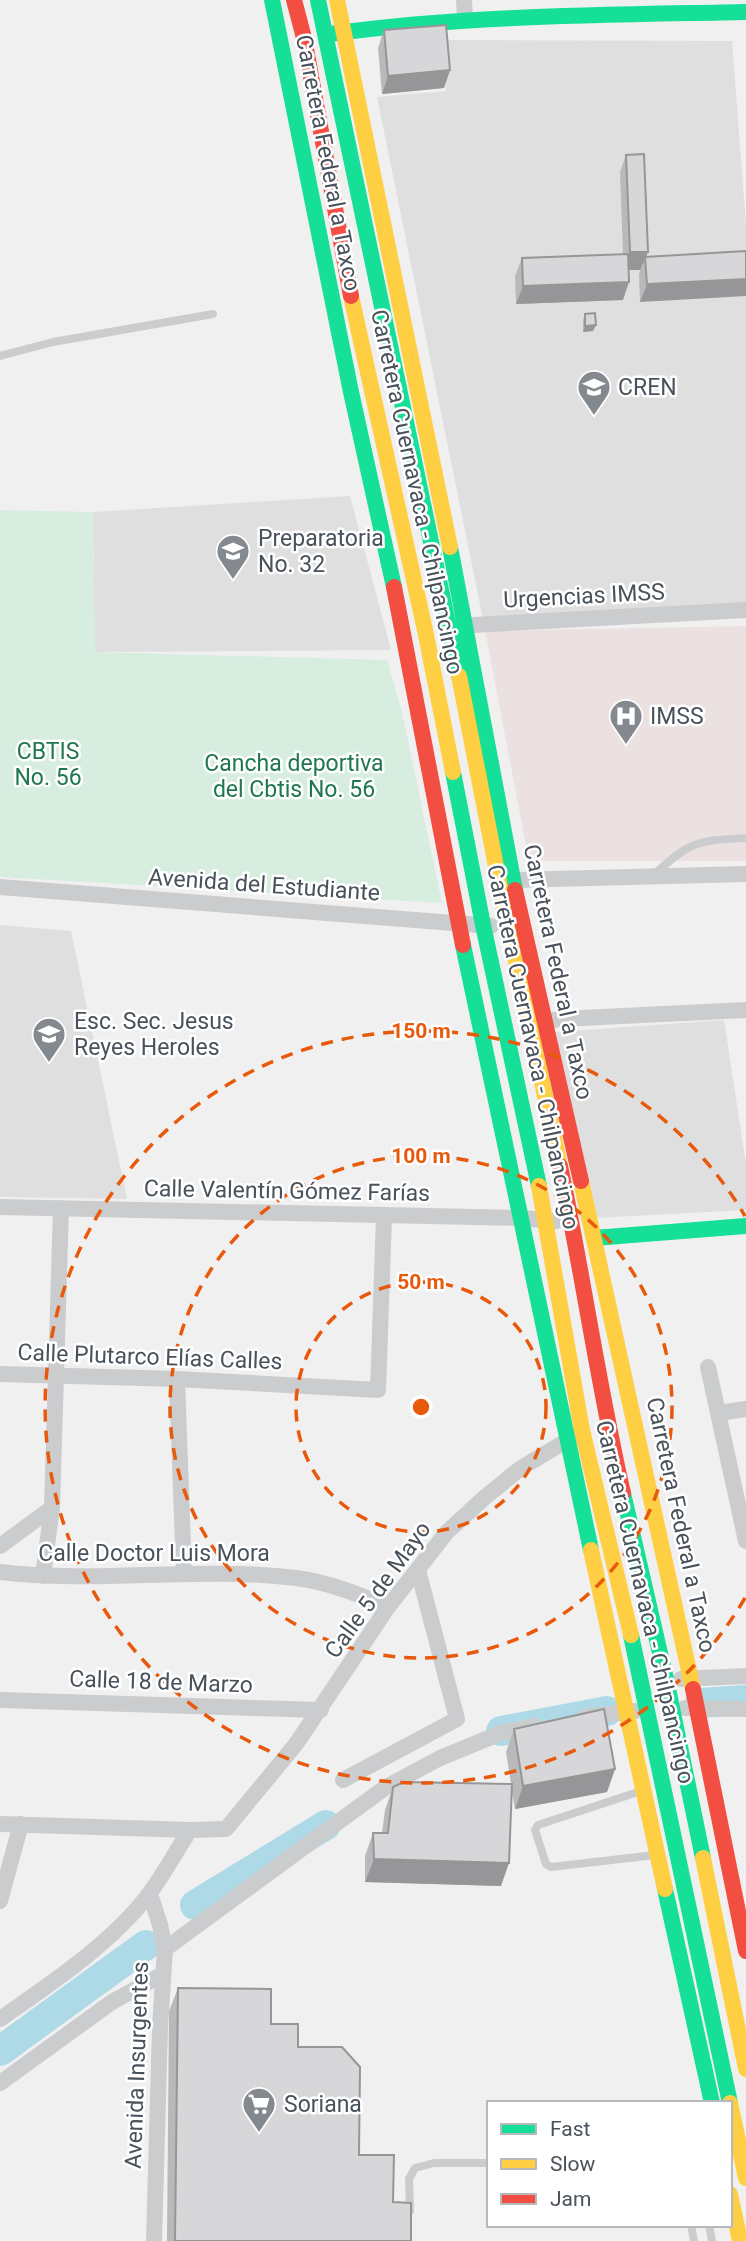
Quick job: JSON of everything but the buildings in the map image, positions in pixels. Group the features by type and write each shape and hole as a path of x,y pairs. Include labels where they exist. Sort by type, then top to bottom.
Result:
{"main road":[{"name":"Carretera Federal a Taxco","path":"272,0 334,312 391,573 458,923 712,2101"},
{"name":"Carretera Cuernavaca - Chilpancingo","path":"294,0 304,38 354,306 425,630 483,925 547,1221 582,1430 642,1679 746,2178"},
{"name":"Carretera Cuernavaca - Chilpancingo","path":"318,0 449,626 494,819 547,1071 606,1420 666,1679 746,2069"},
{"name":"Carretera Federal a Taxco","path":"337,0 466,626 494,819 513,880 517,928"},
{"path":"304,38 385,25 465,19 746,12"},
{"path":"334,312 381,297"},
{"path":"433,795 457,790"},
{"name":"Carretera Federal a Taxco","path":"547,1071 594,1238 697,1707 746,1951"},
{"path":"516,1076 547,1071"},
{"path":"594,1238 746,1226"},
{"path":"732,2203 740,2241"}],"street":[{"path":"464,0 465,19"},
{"name":"Urgencias IMSS","path":"425,630 449,626 746,610"},
{"path":"513,880 746,874"},
{"name":"Avenida del Estudiante","path":"0,887 517,928"},
{"path":"505,1024 746,1010"},
{"name":"Calle Valentín Gómez Farías","path":"0,1207 522,1218 572,1223"},
{"path":"43,1576 52,1508 61,1208"},
{"name":"Calle Plutarco Elías Calles","path":"0,1374 177,1379 378,1390 384,1217"},
{"path":"708,1367 746,1541"},
{"path":"177,1379 184,1574"},
{"path":"719,1413 746,1409"},
{"name":"Calle 5 de Mayo","path":"190,1830 226,1829 296,1744 388,1607 447,1532 521,1468 582,1430 606,1420"},
{"path":"0,1546 52,1508"},
{"path":"343,1780 457,1719 418,1570"},
{"name":"Calle Doctor Luis Mora","path":"0,1572 43,1576 240,1574 298,1578 350,1591 388,1607"},
{"path":"619,1680 746,1676"},
{"name":"Calle 18 de Marzo","path":"0,1700 321,1710"},
{"path":"165,1948 386,1787 440,1758 501,1733 562,1721 647,1709 746,1709"},
{"path":"0,1825 190,1830"},
{"path":"0,1901 21,1825"},
{"path":"0,2019 65,1973 127,1920 150,1894 190,1830"},
{"name":"Avenida Insurgentes","path":"150,1894 165,1948 153,2241"},
{"path":"0,2083 112,2002 163,1974"}],"lane":[{"path":"0,356 52,342 212,314"},
{"path":"653,877 676,855 695,843 746,838"},
{"path":"644,1790 538,1825 535,1830 546,1864 551,1867 657,1854"},
{"path":"410,2216 409,2179 415,2168 434,2162 487,2163"}],"shaded area":[{"name":"CREN","path":"443,40 732,41 746,225 746,610 484,624 377,97 446,91"},
{"name":"Preparatoria No. 32","path":"350,496 391,650 95,652 93,512"},
{"name":"IMSS","path":"746,626 746,861 529,861 485,631"},
{"name":"Esc. Sec. Jesus Reyes Heroles","path":"0,925 71,931 127,1199 0,1197"},
{"path":"724,1020 746,1164 746,1210 595,1218 555,1032"}],"green space":[{"name":"Cancha deportiva del Cbtis No. 56","path":"0,510 93,512 95,652 387,660 402,712 442,903 0,877"}],"waterway":[{"path":"700,1703 746,1700"},
{"path":"501,1731 607,1711"},
{"path":"195,1905 326,1825"},
{"path":"0,2051 146,1945"}],"traffic: fast":[{"path":"272,0 351,392 394,587"},
{"path":"318,0 459,676"},
{"path":"330,34 486,19 746,12"},
{"path":"450,547 515,890"},
{"path":"453,772 539,1186"},
{"path":"463,945 591,1550"},
{"path":"594,1238 746,1226"},
{"path":"623,1493 666,1679 703,1858"},
{"path":"631,1635 730,2101"},
{"path":"665,1889 712,2101"}],"traffic: slow":[{"path":"337,0 450,547"},
{"path":"351,296 425,630 453,772"},
{"path":"459,676 500,887 560,1166"},
{"path":"581,1181 693,1689"},
{"path":"539,1186 582,1430 631,1635"},
{"path":"591,1550 665,1889"},
{"path":"703,1858 746,2069"},
{"path":"732,2112 746,2178"},
{"path":"732,2203 740,2241"}],"traffic: jam":[{"path":"294,0 304,38 351,296"},
{"path":"394,587 463,945"},
{"path":"515,890 581,1181"},
{"path":"560,1166 623,1493"},
{"path":"693,1689 746,1951"}],"place":[{"name":"CREN","path":"594,417"},
{"name":"Preparatoria No. 32","path":"233,581"},
{"name":"IMSS","path":"626,746"},
{"name":"Esc. Sec. Jesus Reyes Heroles","path":"49,1064"},
{"name":"Soriana","path":"259,2134"}],"park label":[{"name":"CBTIS No. 56","path":"48,764"}]}
